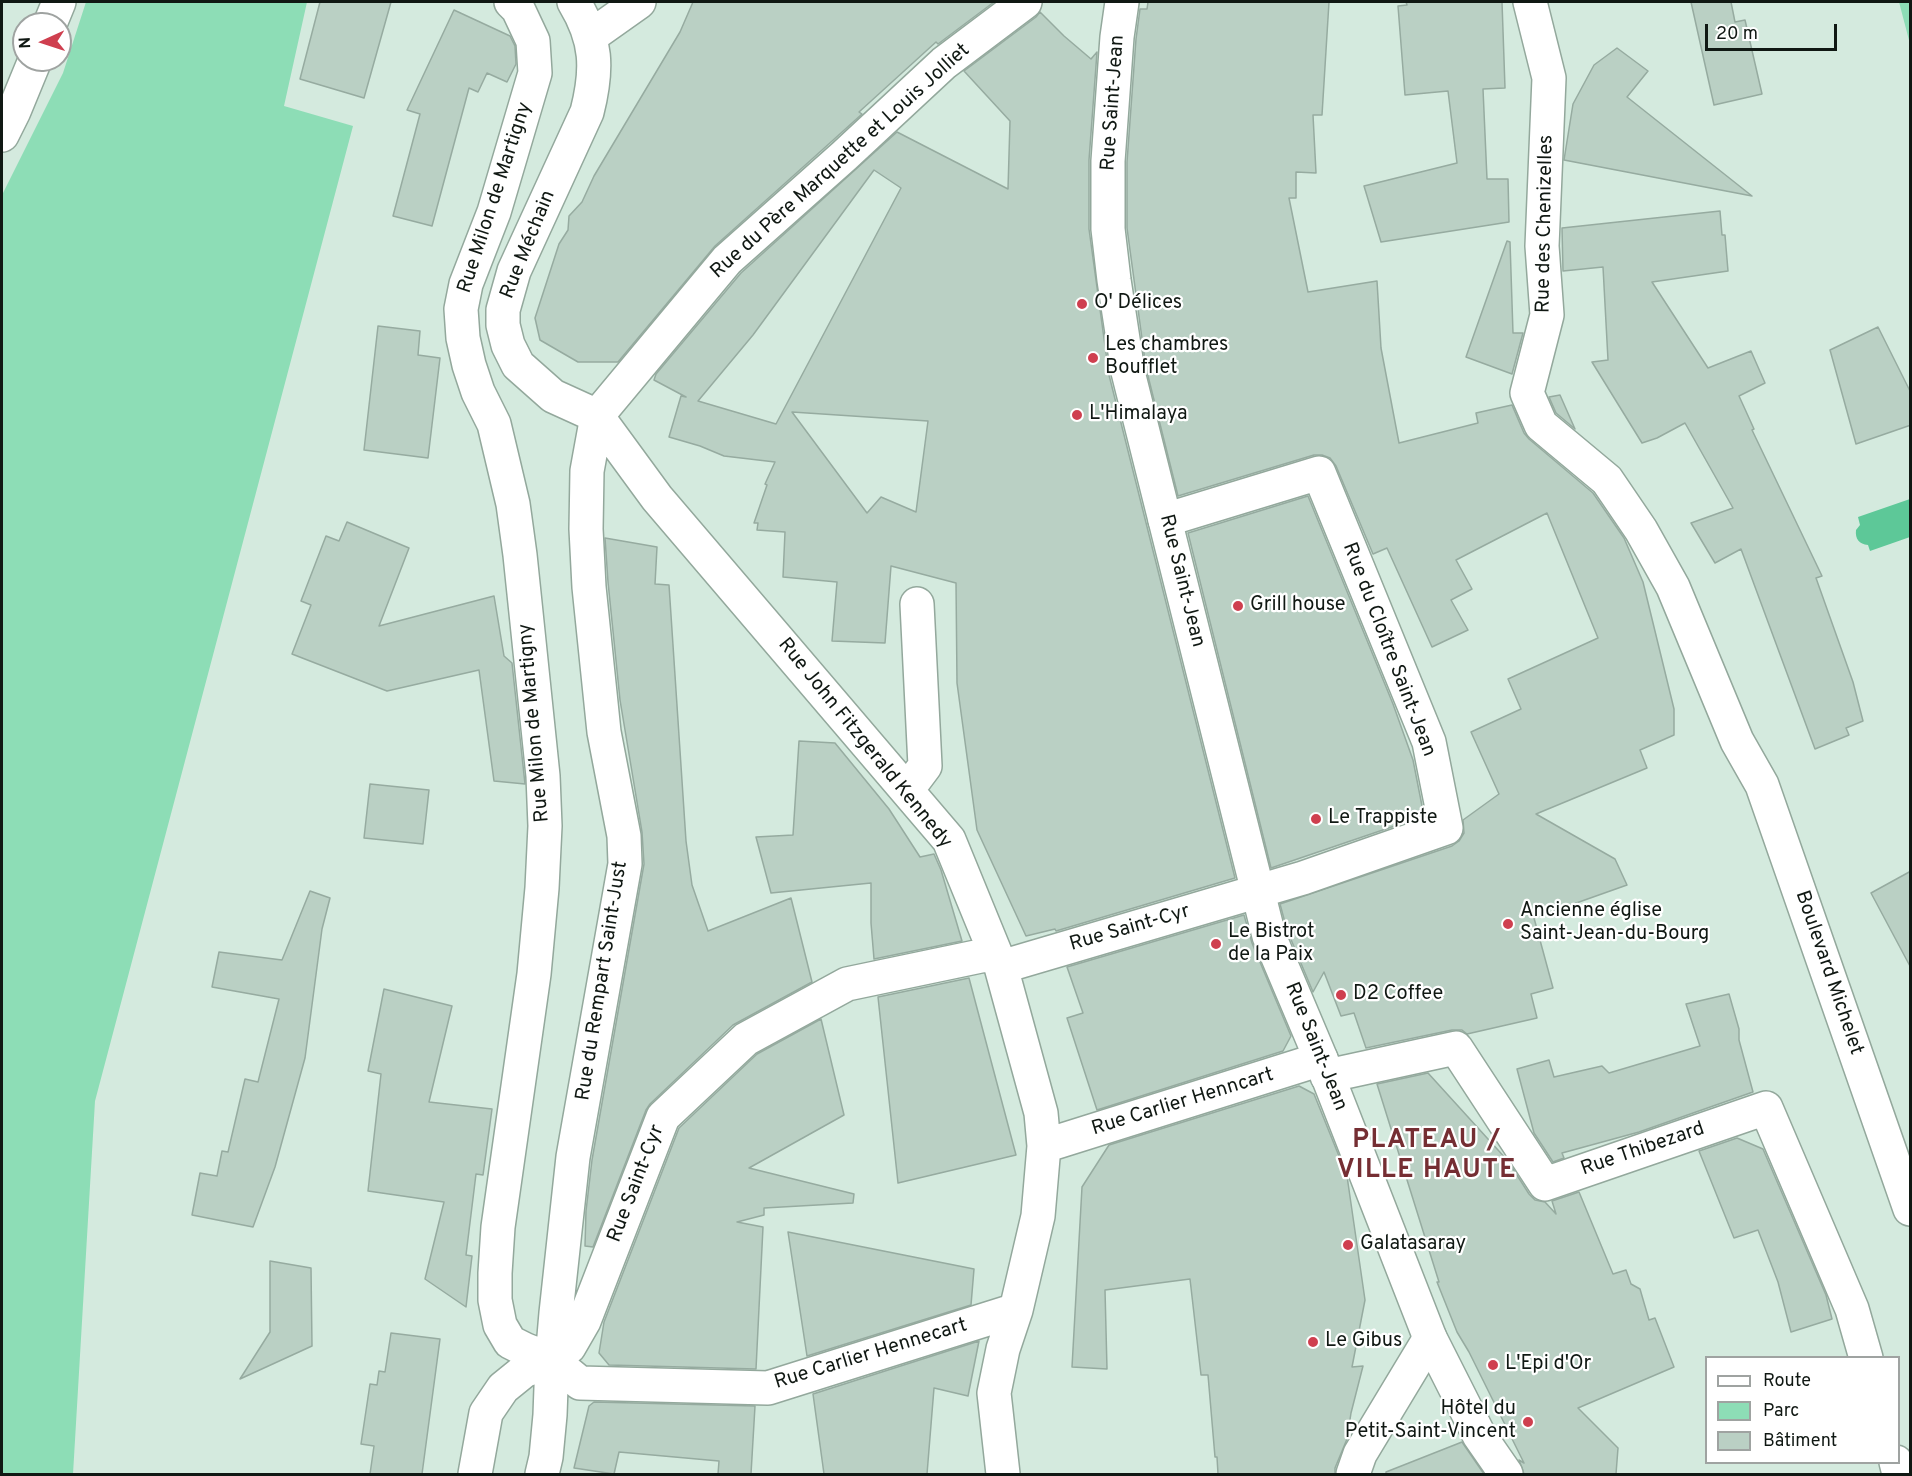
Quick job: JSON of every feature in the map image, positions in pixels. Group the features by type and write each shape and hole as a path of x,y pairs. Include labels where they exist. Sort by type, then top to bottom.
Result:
{"street":[{"name":"Rue Milon de Martigny","path":"511,2 518,9 533,41 535,73 494,212 466,284 461,309 463,338 469,365 478,392 494,424 513,504 543,776 545,816 542,888 534,974 498,1227 495,1300 500,1325 510,1341 526,1350 560,1354"},
{"name":"Rue Méchain","path":"574,2 591,36 595,61 593,87 587,112 514,271 503,310 503,325 508,345 518,365 531,378 553,396 597,416"},
{"path":"591,36 639,2"},
{"name":"Rue du Père Marquette et Louis Jolliet","path":"597,416 727,260 944,63 1025,2"},
{"name":"Rue Saint-Jean","path":"1122,2 1117,38 1108,161 1108,229 1128,372 1269,936 1324,1068 1430,1338 1479,1435 1506,1474"},
{"name":"Rue des Chenizelles","path":"1530,2 1549,78 1542,246 1547,315 1527,393 1541,425 1607,480 1641,530 1672,587 1737,741"},
{"path":"2,135 31,72"},
{"name":"Rue du Rempart Saint-Just","path":"542,1474 560,1354 573,1157 625,864 624,836 604,732 589,587 586,529 587,471 597,416"},
{"name":"Rue John Fitzgerald Kennedy","path":"597,416 657,498 949,840 998,960 1041,1113 1044,1146 1038,1216 1016,1310 1003,1349 994,1394 1003,1474"},
{"name":"Rue du Cloître Saint-Jean","path":"1166,519 1319,473 1429,742 1446,828 1258,892"},
{"path":"907,789 925,765 917,604"},
{"name":"Boulevard Michelet","path":"1737,741 1762,785 1911,1209"},
{"name":"Rue Saint-Cyr","path":"560,1354 584,1321 663,1117 746,1039 847,984 998,960 1258,892"},
{"name":"Rue Thibezard","path":"1324,1068 1456,1048 1545,1185 1766,1108 1852,1309 1865,1356"},
{"name":"Rue Carlier Henncart","path":"1044,1146 1324,1068"},
{"name":"Rue Carlier Hennecart","path":"560,1354 580,1383 768,1388 1016,1310"},
{"path":"1356,1465 1430,1338"},
{"path":"475,1474 486,1413 503,1388 524,1371 560,1354"}],"green space":[{"path":"86,2 307,2 284,106 353,126 95,1101 73,1474 2,1474 2,195 63,72 72,72 72,45"},
{"path":"1899,2 1910,2 1910,44"}],"shaded area":[{"path":"1910,499 1910,537 1870,551 1868,545 1858,540 1856,530 1860,525 1858,517"}],"building":[{"path":"320,2 391,2 364,98 300,79"},
{"path":"693,2 994,2 938,44 936,42 859,112 862,114 715,246 618,362 578,362 540,340 535,318 559,244 568,230 569,216 582,202 594,176 680,32"},
{"path":"1148,2 1329,2 1322,115 1313,115 1316,173 1296,172 1296,198 1289,198 1308,292 1377,281 1381,348 1399,443 1478,423 1476,413 1512,405 1529,439 1593,493 1624,538 1643,582 1674,709 1674,735 1640,750 1647,768 1536,814 1615,859 1627,885 1534,918 1553,988 1531,994 1537,1018 1467,1034 1462,1030 1452,1030 1366,1048 1354,1013 1341,1016 1324,972 1313,992 1287,930 1280,904 1452,846 1459,841 1464,833 1463,820 1499,794 1471,732 1521,709 1508,679 1598,638 1547,513 1456,560 1472,589 1451,600 1468,630 1432,647 1387,548 1373,554 1336,466 1330,458 1314,455 1178,496 1146,368 1127,228 1127,162 1136,39 1140,9 1147,9"},
{"path":"1406,2 1502,2 1505,88 1483,89 1487,179 1508,179 1509,222 1381,242 1364,186 1457,163 1448,91 1405,95 1398,6 1407,5"},
{"path":"1691,2 1731,2 1735,22 1745,20 1762,94 1714,105"},
{"path":"454,10 510,36 515,46 516,64 507,82 487,73 478,92 469,88 432,226 393,216 420,114 407,110"},
{"path":"1040,12 1091,59 1097,52 1089,160 1089,229 1109,375 1235,878 1056,931 1055,929 1026,936 977,830 957,683 956,583 891,566 885,643 832,641 837,582 783,577 785,532 757,530 758,523 754,523 767,485 765,484 775,462 724,456 669,437 681,396 686,397 654,380 656,374 741,273 897,132 1008,189 1010,121 964,71","holes":["874,170 901,188 776,424 698,401 753,335","792,412 928,421 916,512 881,497 867,513"]},
{"path":"1617,48 1648,71 1627,97 1752,196 1564,160 1573,104 1594,65"},
{"path":"1720,211 1728,271 1652,282 1708,368 1751,351 1765,383 1739,396 1754,429 1752,430 1822,576 1816,578 1853,682 1863,721 1846,728 1849,735 1815,749 1741,549 1715,563 1691,523 1733,508 1685,423 1642,443 1592,362 1608,360 1603,267 1563,271 1562,228"},
{"path":"1507,241 1510,242 1513,333 1523,333 1512,374 1466,357"},
{"path":"378,326 420,331 418,355 440,358 428,458 364,450"},
{"path":"1878,327 1911,393 1911,425 1856,444 1830,350"},
{"path":"1560,395 1575,429 1556,413 1549,397"},
{"path":"1308,496 1393,704 1413,760 1424,816 1271,868 1188,533"},
{"path":"347,522 409,548 379,626 494,596 504,656 512,663 525,784 494,781 479,670 387,691 292,654 311,605 301,601 326,536 339,541"},
{"path":"605,538 657,547 655,584 669,585 686,841 692,885 708,931 791,898 812,982 733,1025 650,1104 593,1247 585,1246 586,1211 592,1160 644,864 642,832 620,700"},
{"path":"799,741 835,743 889,809 920,857 934,854 962,941 874,959 871,883 771,893 756,837 793,835"},
{"path":"370,784 429,790 423,844 364,838"},
{"path":"1911,871 1911,968 1871,893"},
{"path":"310,891 330,898 322,929 305,1058 275,1167 253,1227 192,1215 200,1173 217,1176 222,1151 228,1152 245,1079 258,1082 279,999 212,987 219,952 282,960"},
{"path":"1244,915 1252,943 1291,1036 1283,1051 1097,1110 1067,1018 1083,1013 1067,967"},
{"path":"969,978 1016,1155 898,1183 878,997"},
{"path":"384,989 452,1006 429,1102 492,1109 483,1175 476,1174 466,1255 472,1256 466,1307 425,1279 444,1202 368,1191 381,1074 368,1071"},
{"path":"1729,994 1753,1092 1639,1132 1562,1153 1564,1158 1553,1162 1534,1133 1517,1069 1549,1060 1554,1077 1602,1066 1609,1073 1700,1046 1686,1004"},
{"path":"821,1019 844,1115 749,1168 854,1194 853,1203 764,1208 764,1215 737,1222 763,1227 756,1369 609,1365 599,1353 604,1322 679,1128 757,1054"},
{"path":"1428,1073 1508,1161 1535,1200 1545,1202 1556,1214 1552,1201 1579,1192 1613,1274 1626,1270 1631,1284 1640,1289 1649,1320 1655,1318 1674,1367 1578,1408 1618,1448 1616,1474 1524,1474 1519,1460 1524,1463 1457,1332 1437,1282 1439,1282 1377,1084"},
{"path":"1299,1086 1314,1094 1347,1176 1365,1300 1352,1367 1363,1366 1347,1439 1335,1468 1335,1474 1218,1474 1208,1375 1201,1375 1190,1279 1105,1290 1107,1369 1072,1367 1082,1187 1109,1145"},
{"path":"1737,1138 1763,1149 1826,1295 1832,1319 1791,1332 1778,1282 1758,1230 1734,1238 1699,1151"},
{"path":"788,1232 974,1269 971,1305 807,1356"},
{"path":"270,1261 311,1268 312,1346 240,1379 270,1332"},
{"path":"391,1333 440,1339 422,1474 370,1474 374,1446 361,1444 370,1384 377,1385 379,1371 385,1372"},
{"path":"979,1341 968,1396 934,1388 927,1474 824,1474 813,1394"},
{"path":"594,1402 755,1406 751,1474 718,1474 719,1461 619,1452 614,1474 574,1468 589,1406"},
{"path":"1462,1442 1484,1474 1386,1474 1386,1472"}],"place":[{"name":"O' Délices","path":"1082,304"},
{"name":"Les chambres Boufflet","path":"1093,358"},
{"name":"L'Himalaya","path":"1077,415"},
{"name":"Grill house","path":"1238,606"},
{"name":"Le Trappiste","path":"1316,819"},
{"name":"Ancienne église Saint-Jean-du-Bourg","path":"1508,924"},
{"name":"Le Bistrot de la Paix","path":"1216,944"},
{"name":"D2 Coffee","path":"1341,995"},
{"name":"Galatasaray","path":"1348,1245"},
{"name":"Le Gibus","path":"1313,1342"},
{"name":"L'Epi d'Or","path":"1493,1365"},
{"name":"Hôtel du Petit-Saint-Vincent","path":"1528,1422"}],"district":[{"name":"PLATEAU / VILLE HAUTE","path":"1427,1157"}]}
